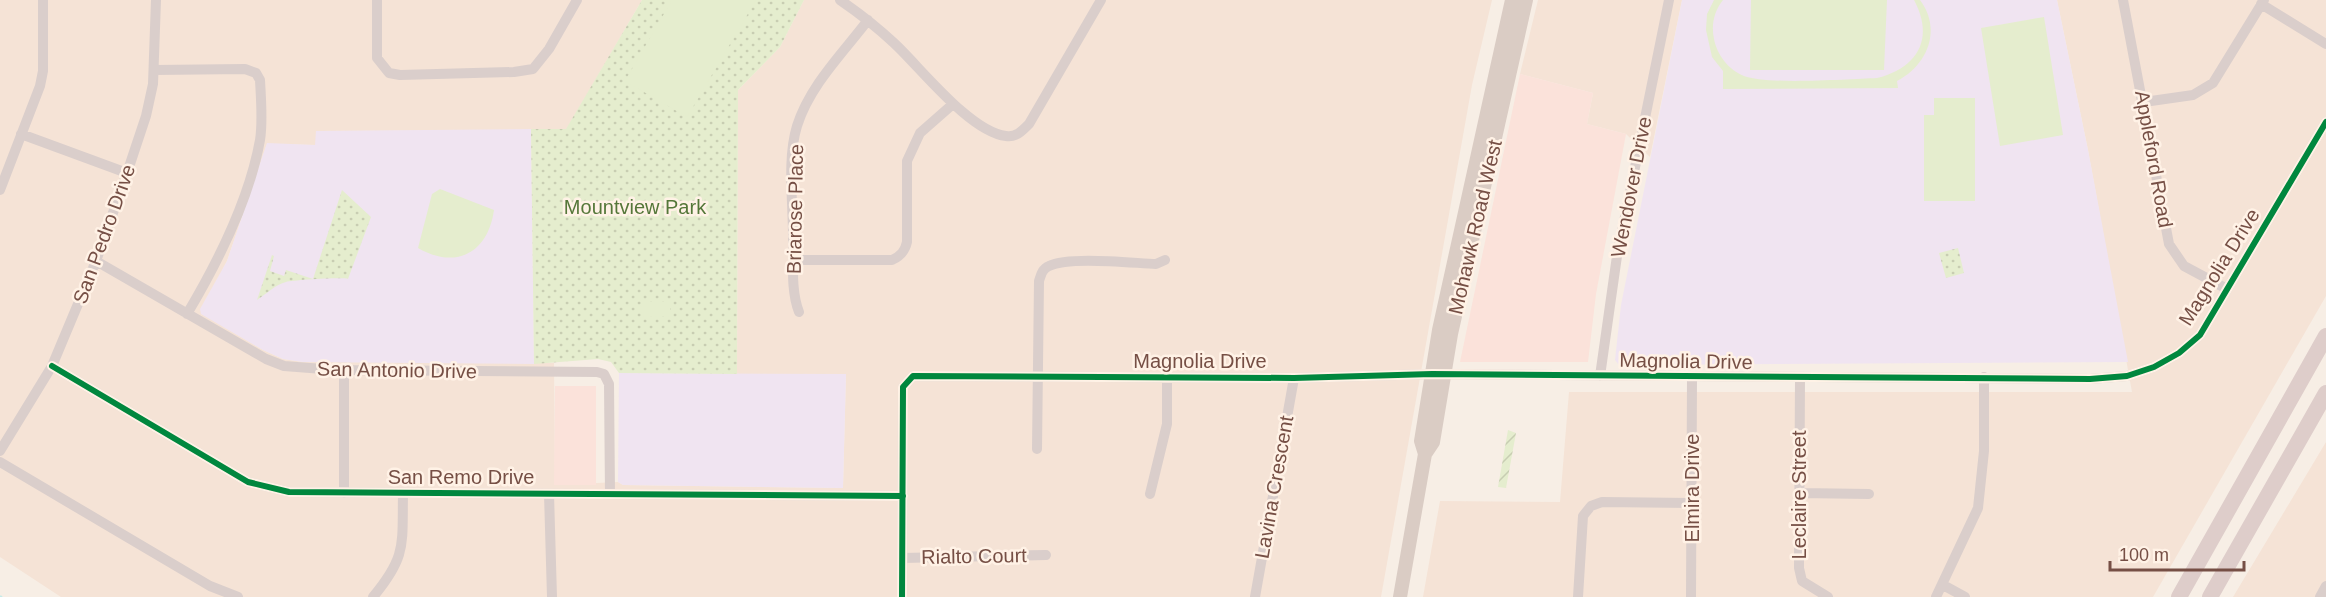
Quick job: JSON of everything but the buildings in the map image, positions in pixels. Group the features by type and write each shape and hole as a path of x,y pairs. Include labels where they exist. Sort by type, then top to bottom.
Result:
{"highway":[{"path":"2179,597 2326,336"},
{"path":"2210,597 2326,393"}],"main road":[{"name":"Mohawk Road West","path":"1400,597 1425,454 1433,442 1439,330 1512,0"},
{"name":"Mohawk Road West","path":"1438,375 1453,323 1526,0"},
{"path":"1491,95 1501,117"}],"street":[{"path":"0,190 40,86 43,71 43,0"},
{"name":"San Pedro Drive","path":"0,451 52,366 96,261 127,173 146,116 154,70 156,0"},
{"path":"377,0 378,58 389,73 400,75 514,72 533,69 549,49 577,0"},
{"path":"840,0 895,43 953,104 988,129 1006,136 1018,134 1029,124 1101,0"},
{"name":"Wendover Drive","path":"1600,376 1617,256 1669,0"},
{"name":"Appleford Road","path":"2122,0 2144,102 2169,244 2184,266 2227,289"},
{"path":"2144,102 2193,95 2213,83 2263,2 2326,44"},
{"name":"Briarose Place","path":"799,312 794,300 793,153 797,128 812,94 868,20"},
{"path":"154,70 245,69 256,73 260,80 260,139 254,162 225,244 187,314"},
{"path":"794,260 892,260 899,257 906,249 907,242 907,160 920,133 953,104"},
{"name":"Magnolia Drive","path":"903,496 903,387 913,376 1294,378 1438,375 2090,379 2127,376 2154,368 2179,353 2200,335 2326,123"},
{"path":"21,134 127,173"},
{"path":"1037,449 1039,281 1043,270 1049,266 1068,262 1156,264 1165,260"},
{"name":"San Antonio Drive","path":"96,261 266,359 284,366 344,370 597,372 604,374 609,384 610,494"},
{"name":"San Remo Drive","path":"52,366 248,482 288,492 903,496"},
{"path":"344,370 344,493"},
{"path":"1150,494 1167,424 1167,377"},
{"path":"1936,597 1978,507 1984,452 1984,377"},
{"name":"Lavina Crescent","path":"1255,597 1294,378"},
{"name":"Elmira Drive","path":"1691,597 1692,378"},
{"name":"Leclaire Street","path":"1800,378 1799,568 1802,581 1828,597"},
{"path":"0,462 210,585 238,597"},
{"path":"1800,493 1869,494"},
{"path":"373,597 394,572 399,558 402,542 403,494"},
{"path":"549,494 552,597"},
{"path":"902,597 903,496"},
{"path":"1578,597 1583,516 1591,506 1602,502 1691,503"},
{"name":"Rialto Court","path":"902,558 1046,555"},
{"path":"1943,585 1965,597"},
{"path":"2320,597 2326,586"}],"shaded area":[{"path":"0,0 642,0 566,130 316,131 316,145 267,144 227,261 201,313 263,350 283,359 303,362 554,363 555,485 618,482 623,485 843,488 846,374 737,374 738,90 780,47 804,0 1492,0 1472,85 1381,597 61,597 0,557"},
{"path":"1538,0 1682,0 1650,157 1626,134 1587,124 1593,93 1520,74"},
{"path":"1682,0 2057,0 2128,362 1619,365 1615,360 1621,305"},
{"path":"2057,0 2326,0 2326,296 2153,597 1423,597 1440,501 1560,502 1569,392 2132,392 2088,150"},
{"path":"1520,74 1593,93 1587,124 1626,134 1596,294 1588,362 1460,362"},
{"path":"531,129 534,364 303,362 283,359 201,314 200,309 227,261 267,143 315,145 316,131"},
{"path":"619,373 846,374 843,488 623,485 618,482"},
{"path":"555,386 596,386 596,485 554,485"},
{"path":"2326,442 2326,597 2233,597"}],"green space":[{"name":"Mountview Park","path":"642,0 804,0 780,47 738,90 737,374 619,373 611,362 598,359 534,364 531,129 566,129"},
{"path":"672,0 756,0 687,117 625,81"},
{"path":"1714,0 1723,0 1715,13 1713,23 1713,34 1718,51 1733,70 1755,79 1789,81 1877,78 1891,73 1912,59 1922,39 1923,27 1914,0 1920,0 1927,11 1931,34 1924,56 1917,66 1897,81 1898,88 1723,89 1723,71 1712,57 1706,30 1707,14"},
{"path":"1751,0 1887,0 1884,70 1750,70"},
{"path":"2044,17 2063,135 2000,146 1981,28"},
{"path":"1934,98 1975,98 1975,201 1924,201 1924,115 1934,115"},
{"path":"440,189 494,210 491,225 485,237 477,247 457,257 432,254 418,248 432,194"},
{"path":"342,190 371,217 348,279 286,282 257,300 272,255 274,256 270,271 284,276 286,270 313,279"},
{"path":"1958,248 1964,273 1946,278 1939,253"},
{"path":"641,302 670,302 670,316 642,317"},
{"path":"1508,430 1516,433 1506,488 1498,487"}],"cycle path":[{"path":"902,597 903,387 913,376 1294,378 1432,374 2090,379 2127,376 2154,367 2179,353 2200,335 2326,122"},
{"path":"52,366 248,482 289,492 903,496"}]}
